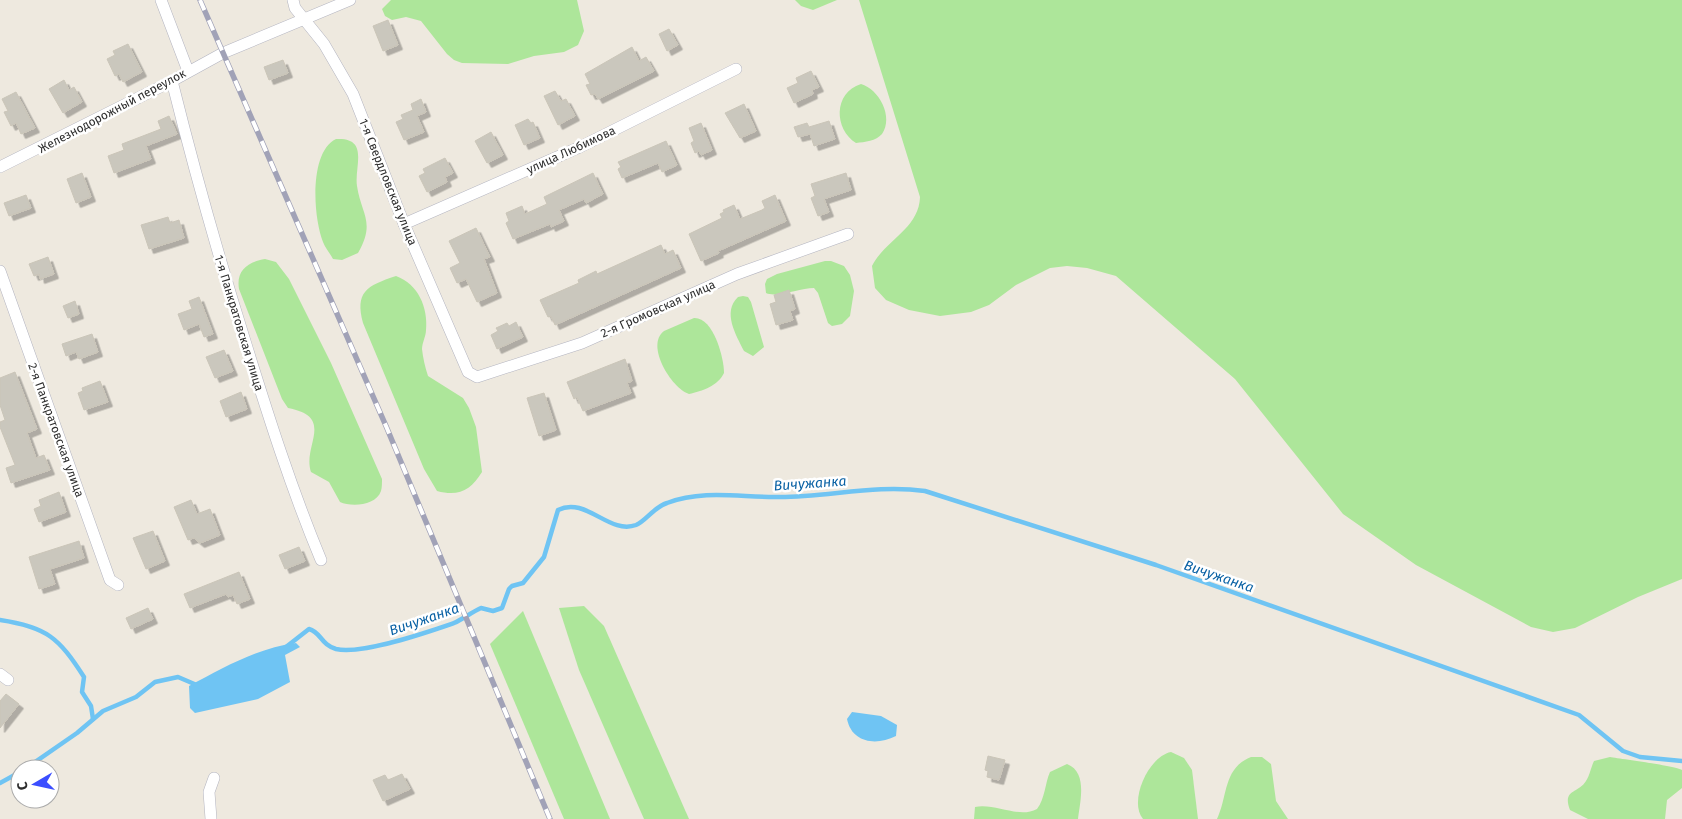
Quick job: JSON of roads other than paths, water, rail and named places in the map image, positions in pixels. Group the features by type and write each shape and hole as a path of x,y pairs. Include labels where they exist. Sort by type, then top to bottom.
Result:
{"street":[{"path":"161,0 188,71"},
{"name":"1-я Свердловская улица","path":"293,0 295,8 324,44 352,94 404,224 468,372"},
{"name":"Железнодорожный переулок","path":"0,167 172,81 223,53 350,0"},
{"name":"улица Любимова","path":"404,224 580,147 736,69"},
{"name":"1-я Панкратовская улица","path":"172,81 214,240 273,433 301,513 321,560"},
{"name":"2-я Громовская улица","path":"468,372 477,377 490,375 582,343 737,274 848,234"},
{"name":"2-я Панкратовская улица","path":"0,271 110,580 118,585"},
{"path":"211,819 209,792 214,778"}],"water":[{"path":"296,643 300,647 285,655 290,682 258,699 195,713 190,708 189,686 254,654"},
{"path":"852,712 881,716 897,725 896,736 881,741 859,738 850,727 847,719"}],"waterway":[{"name":"Вичужанка","path":"286,647 309,629 316,633 327,645 336,649 362,649 395,642 443,627 481,608 493,611 502,608 509,589 512,586 523,583 544,557 558,510 568,507 588,511 616,525 626,527 640,523 662,505 695,496 798,496 907,489 925,491 1156,565 1579,715 1623,751 1640,757 1682,761"},
{"path":"0,620 29,626 50,636 59,644 84,677 82,692 91,706 93,719"},
{"name":"Вичужанка","path":"39,759 77,733 103,711 136,697 155,682 178,677 199,686"},
{"name":"Вичужанка","path":"0,783 10,778"}],"railway":[{"path":"200,0 386,426 550,819"}]}
